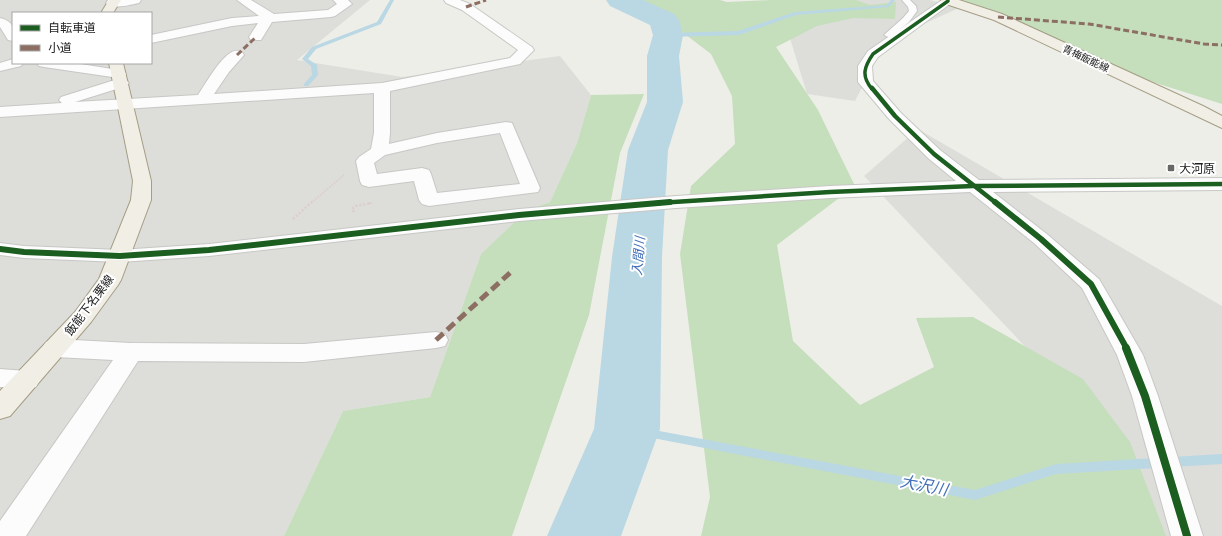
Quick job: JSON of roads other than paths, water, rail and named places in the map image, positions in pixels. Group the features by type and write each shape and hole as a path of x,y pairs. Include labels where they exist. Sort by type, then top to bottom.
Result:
{"main road":[{"name":"青梅飯能線","path":"948,0 998,17 1197,110 1222,124"},
{"name":"飯能下名栗線","path":"0,409 83,317 110,280 141,200 142,181 119,73"}],"street":[{"path":"111,5 135,0"},
{"path":"243,0 269,17"},
{"path":"152,38 232,22 269,17 331,13 346,4 339,0"},
{"path":"0,112 382,88 515,61 527,50 466,7 450,0"},
{"path":"948,0 873,54 864,66 866,82 895,116 934,154 1041,239 1091,284 1130,355 1145,396 1184,526"},
{"path":"256,37 269,17"},
{"path":"0,22 5,24 12,35"},
{"path":"203,99 223,69 237,55"},
{"path":"0,67 12,64"},
{"path":"52,64 119,73"},
{"path":"33,110 119,73"},
{"path":"372,156 437,138 506,127 531,188 429,200 422,174 368,181 372,156 382,133 382,88"},
{"path":"0,249 120,256 209,250 518,215 830,192 973,186 1222,184"},
{"path":"55,348 131,352 304,353 436,340"},
{"path":"8,536 131,352"},
{"path":"0,378 27,380"}],"lane":[{"path":"897,38 888,36 906,20 913,11 912,6 906,0"}],"waterway":[{"path":"306,85 315,75 314,65 305,59 314,48 379,23 392,0"},
{"name":"入間川","path":"584,536 627,429 637,257 648,150 665,102 663,56 668,35 664,20 620,0"},
{"path":"668,35 739,33 795,14 889,6 893,0"},
{"name":"大沢川","path":"627,429 975,495 1056,469 1222,459"}],"place":[{"name":"大河原","path":"1171,168"}]}
